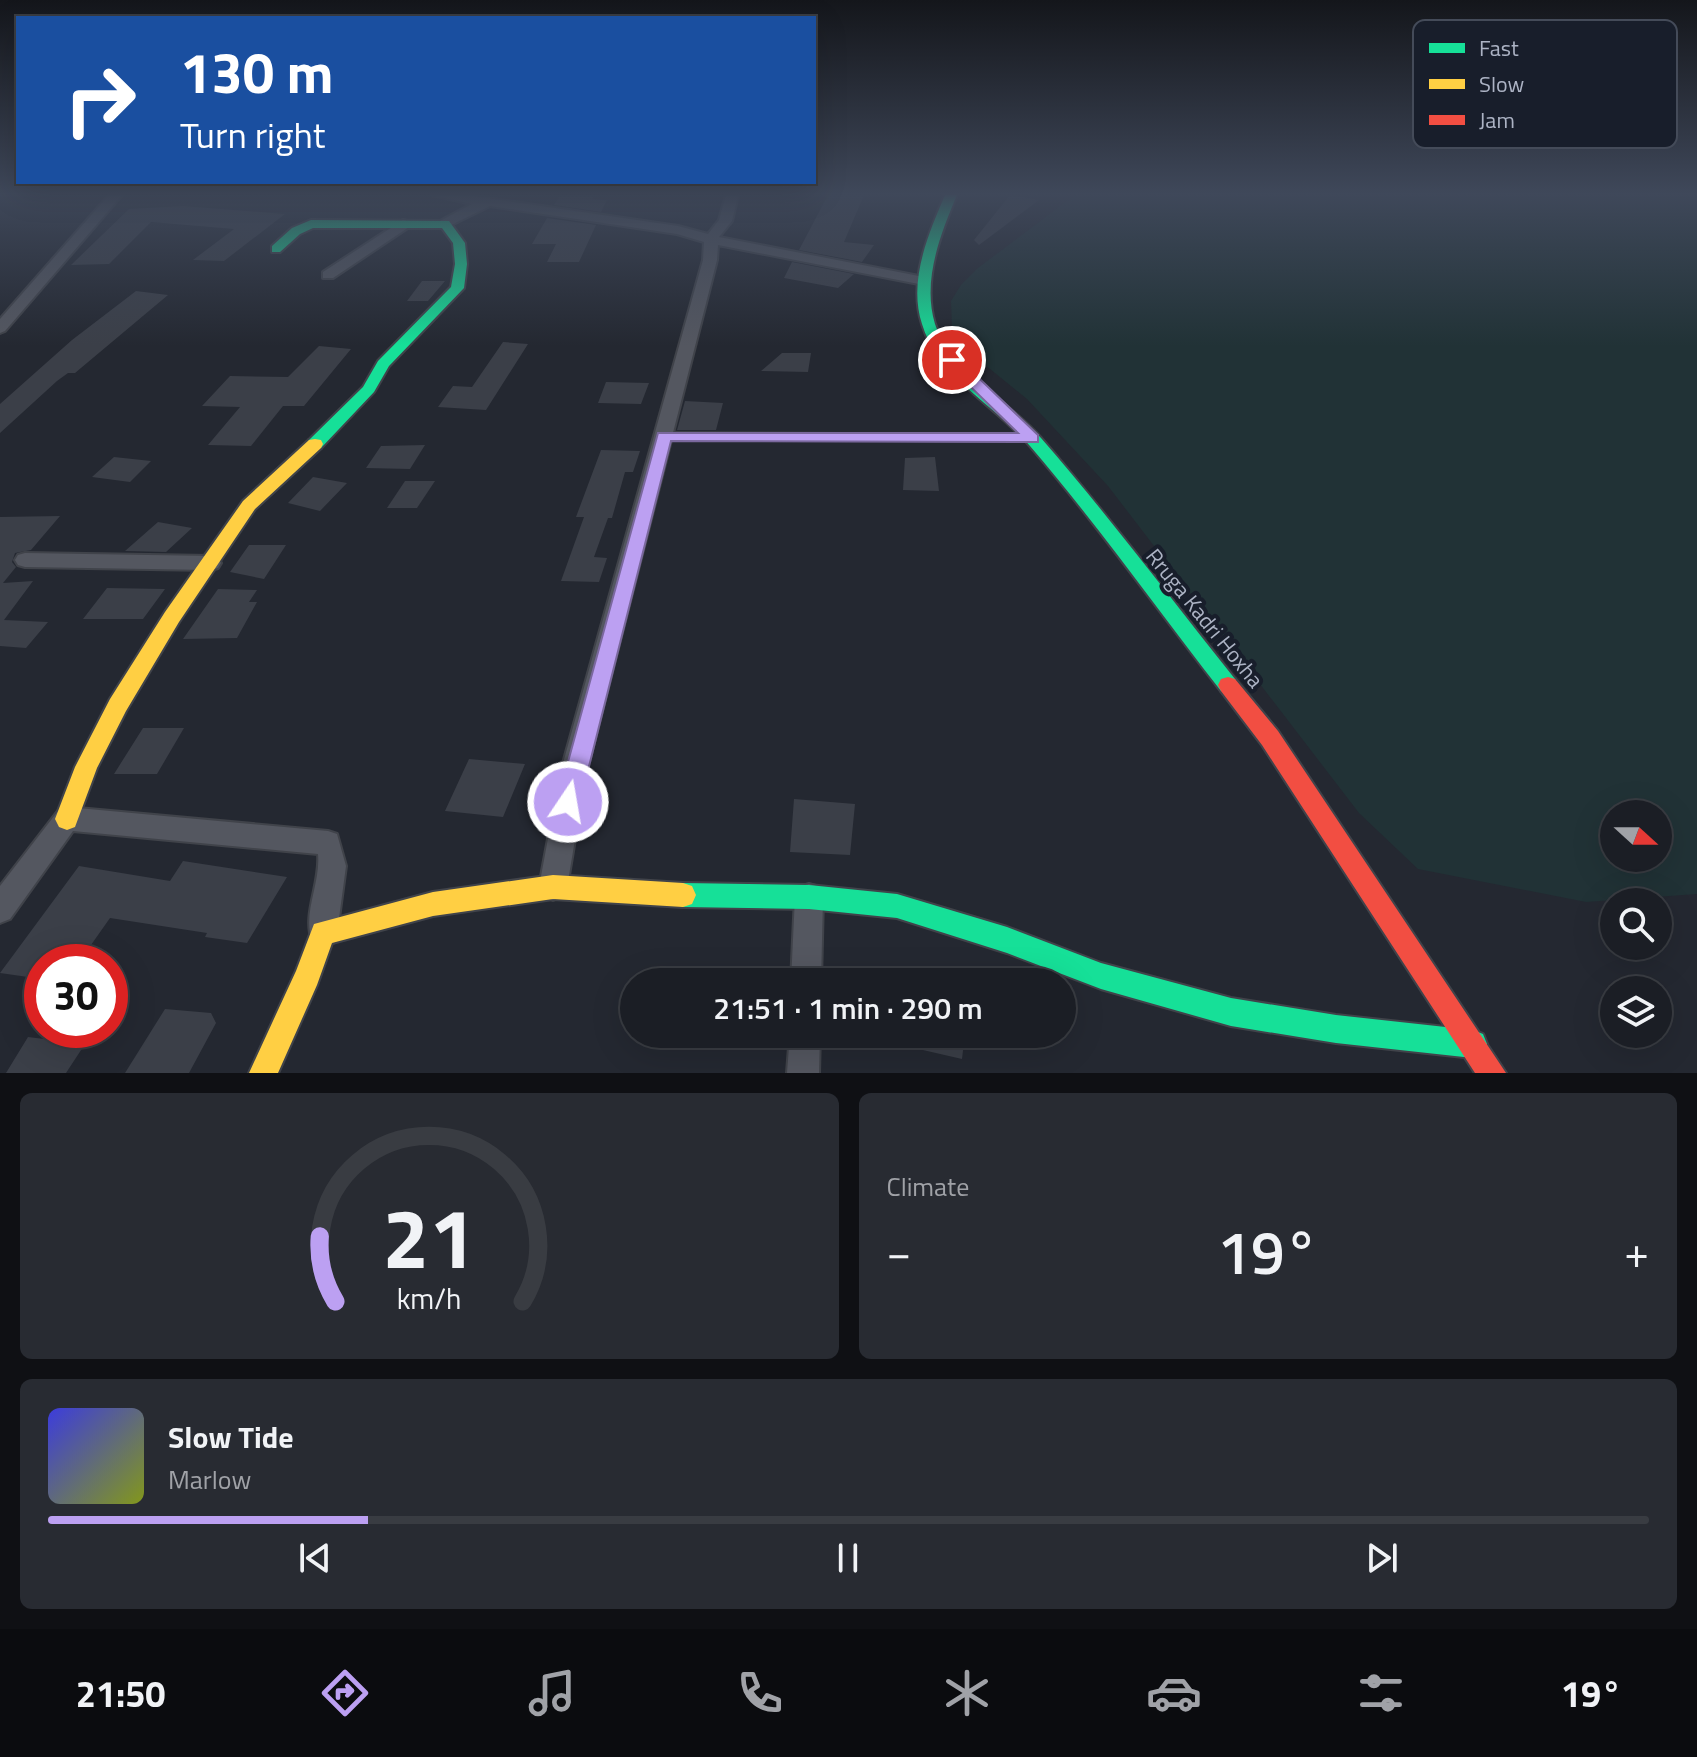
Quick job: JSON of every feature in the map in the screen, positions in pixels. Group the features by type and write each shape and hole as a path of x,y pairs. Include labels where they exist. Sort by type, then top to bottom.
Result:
{"street":[{"path":"0,328 72,245"},
{"path":"276,249 280,245"},
{"path":"328,275 374,245"},
{"path":"0,909 67,819 86,767 118,705 172,617 249,505 341,419 369,389 383,364 457,288 461,264 459,245"},
{"path":"553,887 573,774 710,260 711,245"},
{"path":"742,245 924,281"},
{"name":"Rruga Kadri Hoxha","path":"932,245 924,281 927,313 936,342 967,378 1032,438 1270,738 1492,1073"},
{"path":"25,560 211,563"},
{"path":"67,819 328,843 335,859 322,911 323,933 308,976 263,1073"},
{"path":"323,933 433,904 553,887 642,894 809,897 897,906 1007,940 1101,976 1231,1012 1336,1029 1473,1044"},
{"path":"806,968 809,897"},
{"path":"803,1073 804,1048"}],"lane":[{"path":"664,436 1032,438"}],"shaded area":[{"path":"1008,245 1697,245 1697,894 1672,896 1672,888 1600,888 1600,901 1586,902 1418,869 1359,813 1108,486 1027,399 979,360 952,326 951,301 978,268"}],"building":[{"path":"92,245 128,245 109,264 71,265"},
{"path":"213,245 245,245 224,261 193,260"},
{"path":"555,245 587,245 579,262 547,262"},
{"path":"802,245 874,245 862,262 799,250"},
{"path":"792,262 854,274 838,288 784,278"},
{"path":"422,281 445,281 428,301 407,301"},
{"path":"136,291 168,295 75,373 68,373 57,381 0,433 0,404 72,340"},
{"path":"503,342 528,344 486,410 438,407 453,386 472,387"},
{"path":"319,346 351,349 304,406 283,406 251,446 208,445 240,407 202,406 230,376 288,377"},
{"path":"782,353 811,353 808,372 761,371"},
{"path":"606,382 649,383 641,404 598,403"},
{"path":"685,401 723,403 716,430 677,430"},
{"path":"425,445 410,469 366,468 381,446"},
{"path":"601,450 640,451 633,472 625,472 612,518 608,518 594,557 607,558 599,582 561,581 584,517 576,517"},
{"path":"114,457 151,461 130,482 92,477"},
{"path":"935,457 939,491 903,490 905,458"},
{"path":"313,477 347,483 320,511 288,503"},
{"path":"405,481 435,481 417,508 387,508"},
{"path":"60,516 31,550 15,553 12,562 16,567 3,583 33,581 4,620 48,622 26,648 0,646 0,517"},
{"path":"158,522 192,528 166,552 125,551"},
{"path":"249,545 286,545 264,579 230,572"},
{"path":"107,588 165,589 143,619 83,619"},
{"path":"218,589 257,590 249,602 257,602 237,638 183,639"},
{"path":"143,728 184,728 157,774 114,774"},
{"path":"469,759 525,764 503,817 445,811"},
{"path":"794,799 855,804 850,855 790,852"},
{"path":"183,861 287,877 247,943 205,937 207,933 110,918 92,944 24,944 24,976 0,973 79,866 170,881"},
{"path":"165,1009 211,1013 216,1023 189,1073 125,1073"},
{"path":"24,1044 24,1048 82,1048 66,1073 6,1073"},
{"path":"914,1048 963,1048 962,1059"}],"traffic: fast":[{"path":"276,249 280,245"},
{"path":"315,444 369,389 383,364 457,288 461,264 459,245"},
{"path":"932,245 924,286 925,305 928,324 945,356 1035,441 1228,685"},
{"path":"683,895 809,897 897,906 1007,940 1101,976 1231,1012 1336,1029 1473,1044"}],"traffic: slow":[{"path":"67,819 86,767 118,705 172,617 249,505 315,444"},
{"path":"263,1073 308,976 323,933 433,904 553,887 683,895"}],"traffic: jam":[{"path":"1228,685 1270,738 1492,1073"}],"route":[{"path":"568,802 664,436 1032,438 967,378 952,360"}]}
